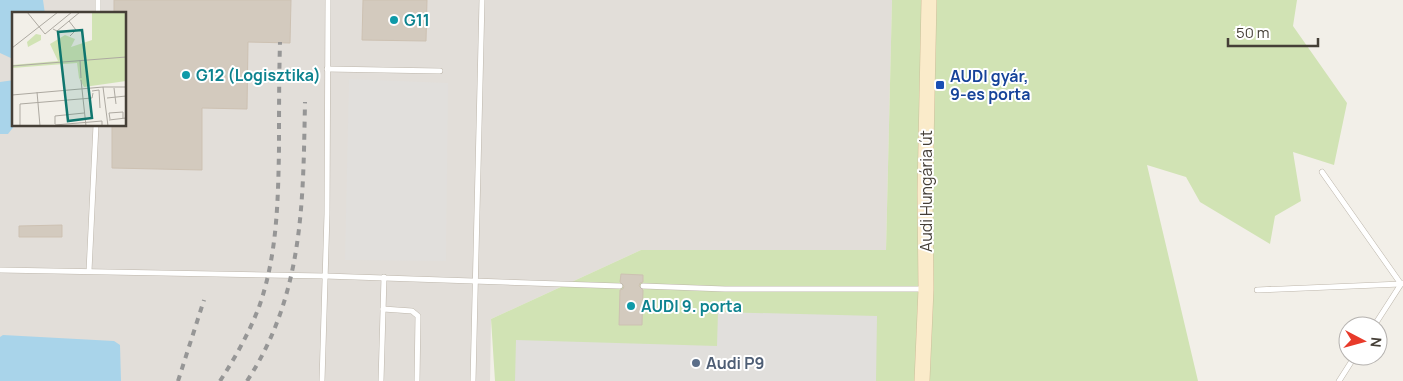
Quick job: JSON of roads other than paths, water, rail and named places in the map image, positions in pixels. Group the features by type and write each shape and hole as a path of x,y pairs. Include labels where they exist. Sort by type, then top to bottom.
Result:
{"street":[{"name":"Audi Hungária út","path":"922,381 926,289 925,192 929,0"}],"lane":[{"path":"322,381 328,0"},
{"path":"472,381 482,0"},
{"path":"327,69 440,71"},
{"path":"89,272 96,126"},
{"path":"1322,172 1402,286"},
{"path":"0,270 384,277 620,286"},
{"path":"381,381 384,277"},
{"path":"643,286 725,289 926,289"},
{"path":"1257,290 1402,286"},
{"path":"1381,316 1402,286"},
{"path":"383,310 412,311 418,316 417,381"},
{"path":"1339,381 1349,366"}],"water":[{"path":"0,0 43,0 45,12 12,12 12,59 0,53"},
{"path":"12,80 12,126 14,126 8,134 0,134 0,82"},
{"path":"3,335 114,341 120,345 121,381 0,381 0,337"}],"railway":[{"path":"220,381 255,317 270,268 278,189 280,42"},
{"path":"247,381 266,348 280,315 290,281 301,211 305,102"},
{"path":"178,381 204,300"}],"place":[{"name":"G11","path":"394,20"},
{"name":"G12 (Logisztika)","path":"186,75"},
{"name":"AUDI gyár, 9-es porta","path":"940,85"},
{"name":"AUDI 9. porta","path":"631,306"},
{"name":"Audi P9","path":"696,363"}]}
